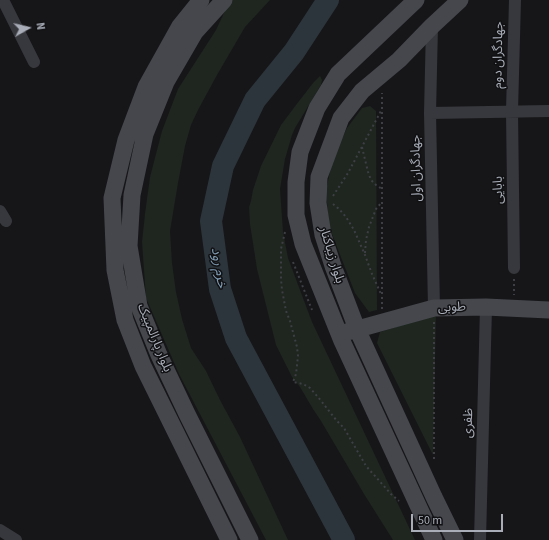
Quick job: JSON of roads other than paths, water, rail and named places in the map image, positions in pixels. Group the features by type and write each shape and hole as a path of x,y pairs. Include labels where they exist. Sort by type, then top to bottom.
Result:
{"street":[{"path":"3,0 34,62"},
{"name":"بلوار پارالمپیک","path":"201,0 180,26 146,87 126,140 112,198 115,270 125,320 143,366 229,540"},
{"name":"بلوار پارالمپیک","path":"224,0 195,32 166,82 145,134 132,195 129,246 139,306 156,348 184,408 250,540"},
{"name":"بلوار زیباکنار","path":"416,0 338,74 317,108 300,152 296,182 296,215 304,244 339,335 434,540"},
{"name":"بلوار زیباکنار","path":"455,540 357,329 323,235 318,203 319,177 341,118 362,91 399,60 460,0"},
{"name":"جهادگران دوم","path":"512,111 515,0"},
{"name":"جهادگران اول","path":"432,26 430,113 434,308"},
{"name":"بابایی","path":"512,111 514,268"},
{"path":"430,113 549,111"},
{"name":"طوبی","path":"339,335 434,308 486,307 549,310"},
{"name":"ظفری","path":"480,540 486,307"},
{"path":"0,530 16,540"}],"waterway":[{"name":"خرم رود","path":"328,0 294,52 255,100 223,166 211,221 220,289 236,338 344,540"}]}
